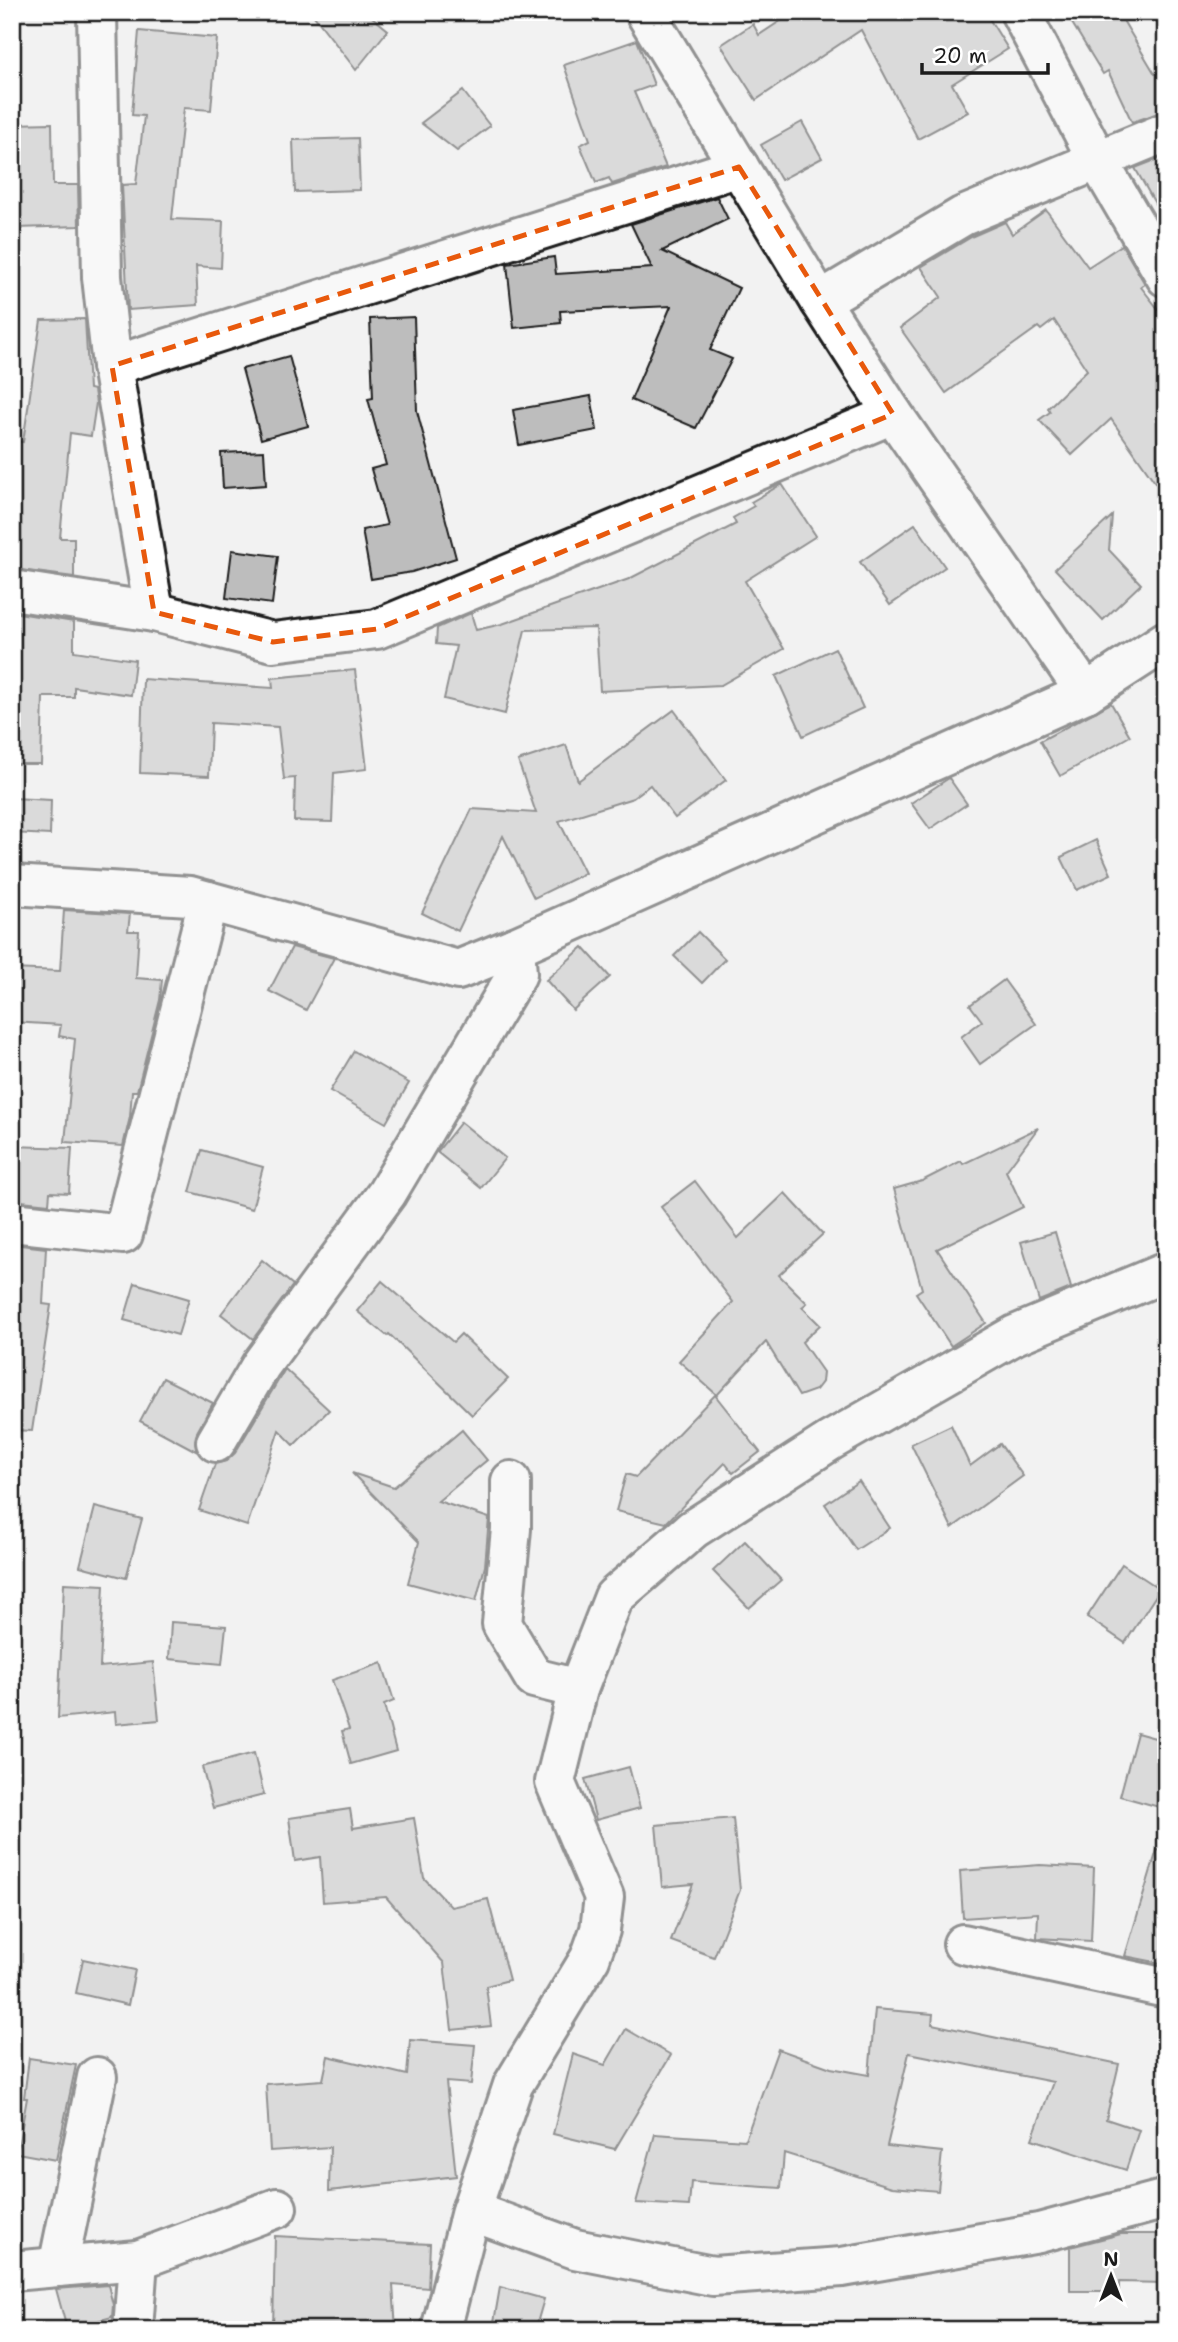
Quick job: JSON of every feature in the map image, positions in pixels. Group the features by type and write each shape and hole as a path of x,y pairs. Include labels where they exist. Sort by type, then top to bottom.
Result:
{"street":[{"path":"97,12 102,277 112,366 154,612"},
{"path":"645,12 820,301 893,414 1086,693"},
{"path":"1020,12 1098,161 1166,277"},
{"path":"820,301 963,216 1166,132"},
{"path":"112,366 739,167"},
{"path":"12,590 154,612 273,642 377,629 893,414"},
{"path":"12,885 190,896 458,970 1086,693 1166,641"},
{"path":"12,1222 123,1234 208,901"},
{"path":"216,1442 261,1364 387,1193 517,974 515,947"},
{"path":"441,2330 471,2211 513,2085 590,1958 600,1930 604,1897 555,1782 578,1689 614,1597 693,1530 831,1441 1016,1335 1166,1272"},
{"path":"511,1480 511,1529 502,1625 534,1678 578,1689"},
{"path":"963,1944 1166,1988"},
{"path":"58,2267 97,2077"},
{"path":"471,2211 575,2249 713,2276 842,2267 1039,2233 1166,2199"},
{"path":"12,2272 138,2260 277,2208"},
{"path":"133,2330 138,2260"}],"highlighted area":[{"path":"739,167 893,414 377,629 273,642 154,612 112,366"}],"building":[{"path":"311,12 366,12 388,30 356,70"},
{"path":"794,12 985,12 1008,49 952,84 968,112 918,139 861,30 756,100 721,45 753,24 759,35"},
{"path":"1090,12 1118,12 1155,74 1166,69 1166,111 1132,122 1108,71 1103,74 1072,23"},
{"path":"139,31 217,38 211,110 184,108 172,219 223,221 221,268 196,266 198,305 128,310 122,185 136,184 144,116 132,115"},
{"path":"637,40 654,85 634,92 666,167 612,184 609,178 596,183 580,145 590,140 564,65"},
{"path":"463,91 490,126 457,151 421,123"},
{"path":"802,122 822,158 781,180 761,145"},
{"path":"52,123 53,185 78,185 79,226 17,228 16,178 12,178 12,124"},
{"path":"358,138 360,190 295,192 293,140"},
{"path":"1166,156 1166,223 1135,168"},
{"path":"717,197 728,219 662,251 739,288 710,350 732,359 696,428 631,400 671,306 560,311 561,323 514,328 507,264 554,257 556,274 652,268 631,224"},
{"path":"1046,210 1088,267 1122,245 1145,284 1141,287 1166,319 1166,498 1111,419 1072,455 1039,420 1050,412 1048,408 1087,370 1054,320 1041,330 1038,327 946,393 900,328 941,297 921,267 973,236 1005,222 1012,234"},
{"path":"414,317 417,411 456,558 412,572 371,579 362,530 387,525 371,469 386,465 368,399 373,398 370,319"},
{"path":"85,319 89,389 94,390 96,403 91,436 70,433 60,538 74,538 74,577 12,569 12,468 17,441 23,442 41,320"},
{"path":"289,356 308,426 261,439 242,369"},
{"path":"591,396 597,430 519,445 513,410"},
{"path":"264,451 266,485 223,488 221,453"},
{"path":"782,484 816,536 745,581 784,649 721,685 600,691 596,628 525,630 505,714 444,699 456,646 436,644 437,628 471,613 476,630 502,624 629,579 736,524 733,518 754,506 751,502"},
{"path":"1112,516 1109,550 1141,584 1103,620 1055,569"},
{"path":"915,524 945,567 890,605 860,562"},
{"path":"232,550 278,556 272,604 226,598"},
{"path":"12,612 74,622 74,651 135,660 131,695 74,687 74,697 43,697 41,764 12,764"},
{"path":"835,648 863,708 803,736 776,676"},
{"path":"355,670 367,769 334,773 332,822 294,821 295,778 284,779 278,727 211,723 209,776 140,773 143,679 273,688 272,678"},
{"path":"1111,703 1130,736 1060,776 1040,741"},
{"path":"674,710 726,780 675,818 650,785 633,798 559,821 585,873 534,898 503,836 458,931 422,913 472,809 536,813 518,761 566,745 578,781"},
{"path":"949,778 967,804 930,829 911,803"},
{"path":"12,798 51,800 50,835 12,833"},
{"path":"1096,840 1111,874 1077,890 1061,857"},
{"path":"64,910 130,914 128,931 139,931 136,978 162,980 160,1000 137,1091 132,1091 130,1117 123,1146 65,1142 75,1039 59,1036 61,1025 12,1022 12,969 60,971"},
{"path":"698,932 725,959 702,983 674,956"},
{"path":"292,947 334,958 306,1010 269,991"},
{"path":"583,947 610,977 573,1010 546,980"},
{"path":"1004,980 1036,1024 980,1064 961,1037 982,1021 970,1005"},
{"path":"354,1051 409,1083 386,1123 330,1091"},
{"path":"461,1122 505,1158 481,1188 437,1152"},
{"path":"1038,1128 1006,1171 1023,1207 937,1249 986,1323 951,1346 916,1293 922,1289 894,1189 922,1181 961,1161 963,1164"},
{"path":"12,1146 72,1148 69,1193 50,1192 49,1204 12,1200"},
{"path":"202,1150 263,1167 252,1209 190,1192"},
{"path":"695,1181 738,1238 785,1193 823,1234 779,1275 807,1303 802,1307 820,1325 802,1342 823,1372 822,1382 816,1390 799,1396 766,1342 717,1395 679,1361 733,1302 661,1207"},
{"path":"1055,1232 1071,1288 1039,1301 1021,1242"},
{"path":"12,1244 46,1248 43,1304 51,1305 32,1431 12,1430"},
{"path":"262,1260 293,1285 253,1339 221,1314"},
{"path":"382,1281 453,1342 461,1334 508,1379 472,1415 389,1334 387,1336 357,1311"},
{"path":"135,1283 189,1299 178,1335 124,1320"},
{"path":"285,1369 329,1410 294,1445 279,1430 247,1526 199,1510 215,1464 226,1461 235,1453"},
{"path":"163,1378 213,1403 197,1432 196,1451 140,1421"},
{"path":"715,1395 760,1452 733,1473 725,1463 666,1523 616,1511 626,1474 636,1477"},
{"path":"951,1425 970,1466 1000,1444 1023,1476 952,1528 911,1444"},
{"path":"462,1430 487,1460 438,1501 489,1518 485,1566 476,1601 408,1583 419,1542 352,1473 394,1487"},
{"path":"859,1481 890,1528 856,1550 825,1504"},
{"path":"95,1507 142,1519 126,1578 80,1566"},
{"path":"745,1541 781,1580 749,1608 713,1571"},
{"path":"1122,1564 1160,1589 1125,1643 1087,1617"},
{"path":"64,1583 104,1585 100,1667 153,1662 159,1720 116,1724 115,1712 58,1718"},
{"path":"171,1622 226,1626 222,1664 169,1659"},
{"path":"382,1663 394,1701 384,1705 396,1751 351,1764 342,1731 349,1729 332,1680"},
{"path":"1137,1733 1166,1741 1166,1809 1120,1796"},
{"path":"254,1753 264,1795 213,1808 202,1767"},
{"path":"629,1767 640,1808 596,1820 585,1779"},
{"path":"350,1809 353,1828 414,1818 424,1878 451,1907 488,1899 509,1980 486,1986 491,2026 452,2030 444,1963 386,1897 323,1902 320,1857 295,1861 289,1818"},
{"path":"733,1818 740,1890 714,1957 671,1941 693,1884 662,1887 656,1825"},
{"path":"1157,1850 1166,1851 1166,1933 1160,1963 1125,1956"},
{"path":"1040,1865 1094,1868 1091,1941 1037,1938 1038,1913 963,1918 960,1871"},
{"path":"83,1959 135,1970 128,2005 76,1993"},
{"path":"875,2009 933,2014 932,2024 1119,2064 1106,2119 1139,2130 1126,2170 1032,2139 1053,2082 909,2053 887,2146 942,2152 938,2191 892,2187 784,2153 781,2188 691,2182 689,2206 636,2203 655,2134 745,2140 778,2049 831,2068 869,2075"},
{"path":"626,2029 671,2055 615,2149 553,2134 573,2054 605,2065"},
{"path":"410,2040 475,2045 471,2084 446,2082 456,2176 329,2191 330,2147 270,2151 266,2084 323,2080 328,2056 407,2075"},
{"path":"29,2058 76,2065 56,2160 17,2153 27,2098 24,2098"},
{"path":"1121,2234 1165,2234 1165,2283 1119,2282 1119,2291 1070,2291 1070,2247"},
{"path":"275,2236 430,2244 428,2288 393,2285 396,2330 273,2330"},
{"path":"108,2285 113,2305 112,2317 67,2329 56,2289"},
{"path":"500,2287 544,2299 535,2330 494,2322"}]}
